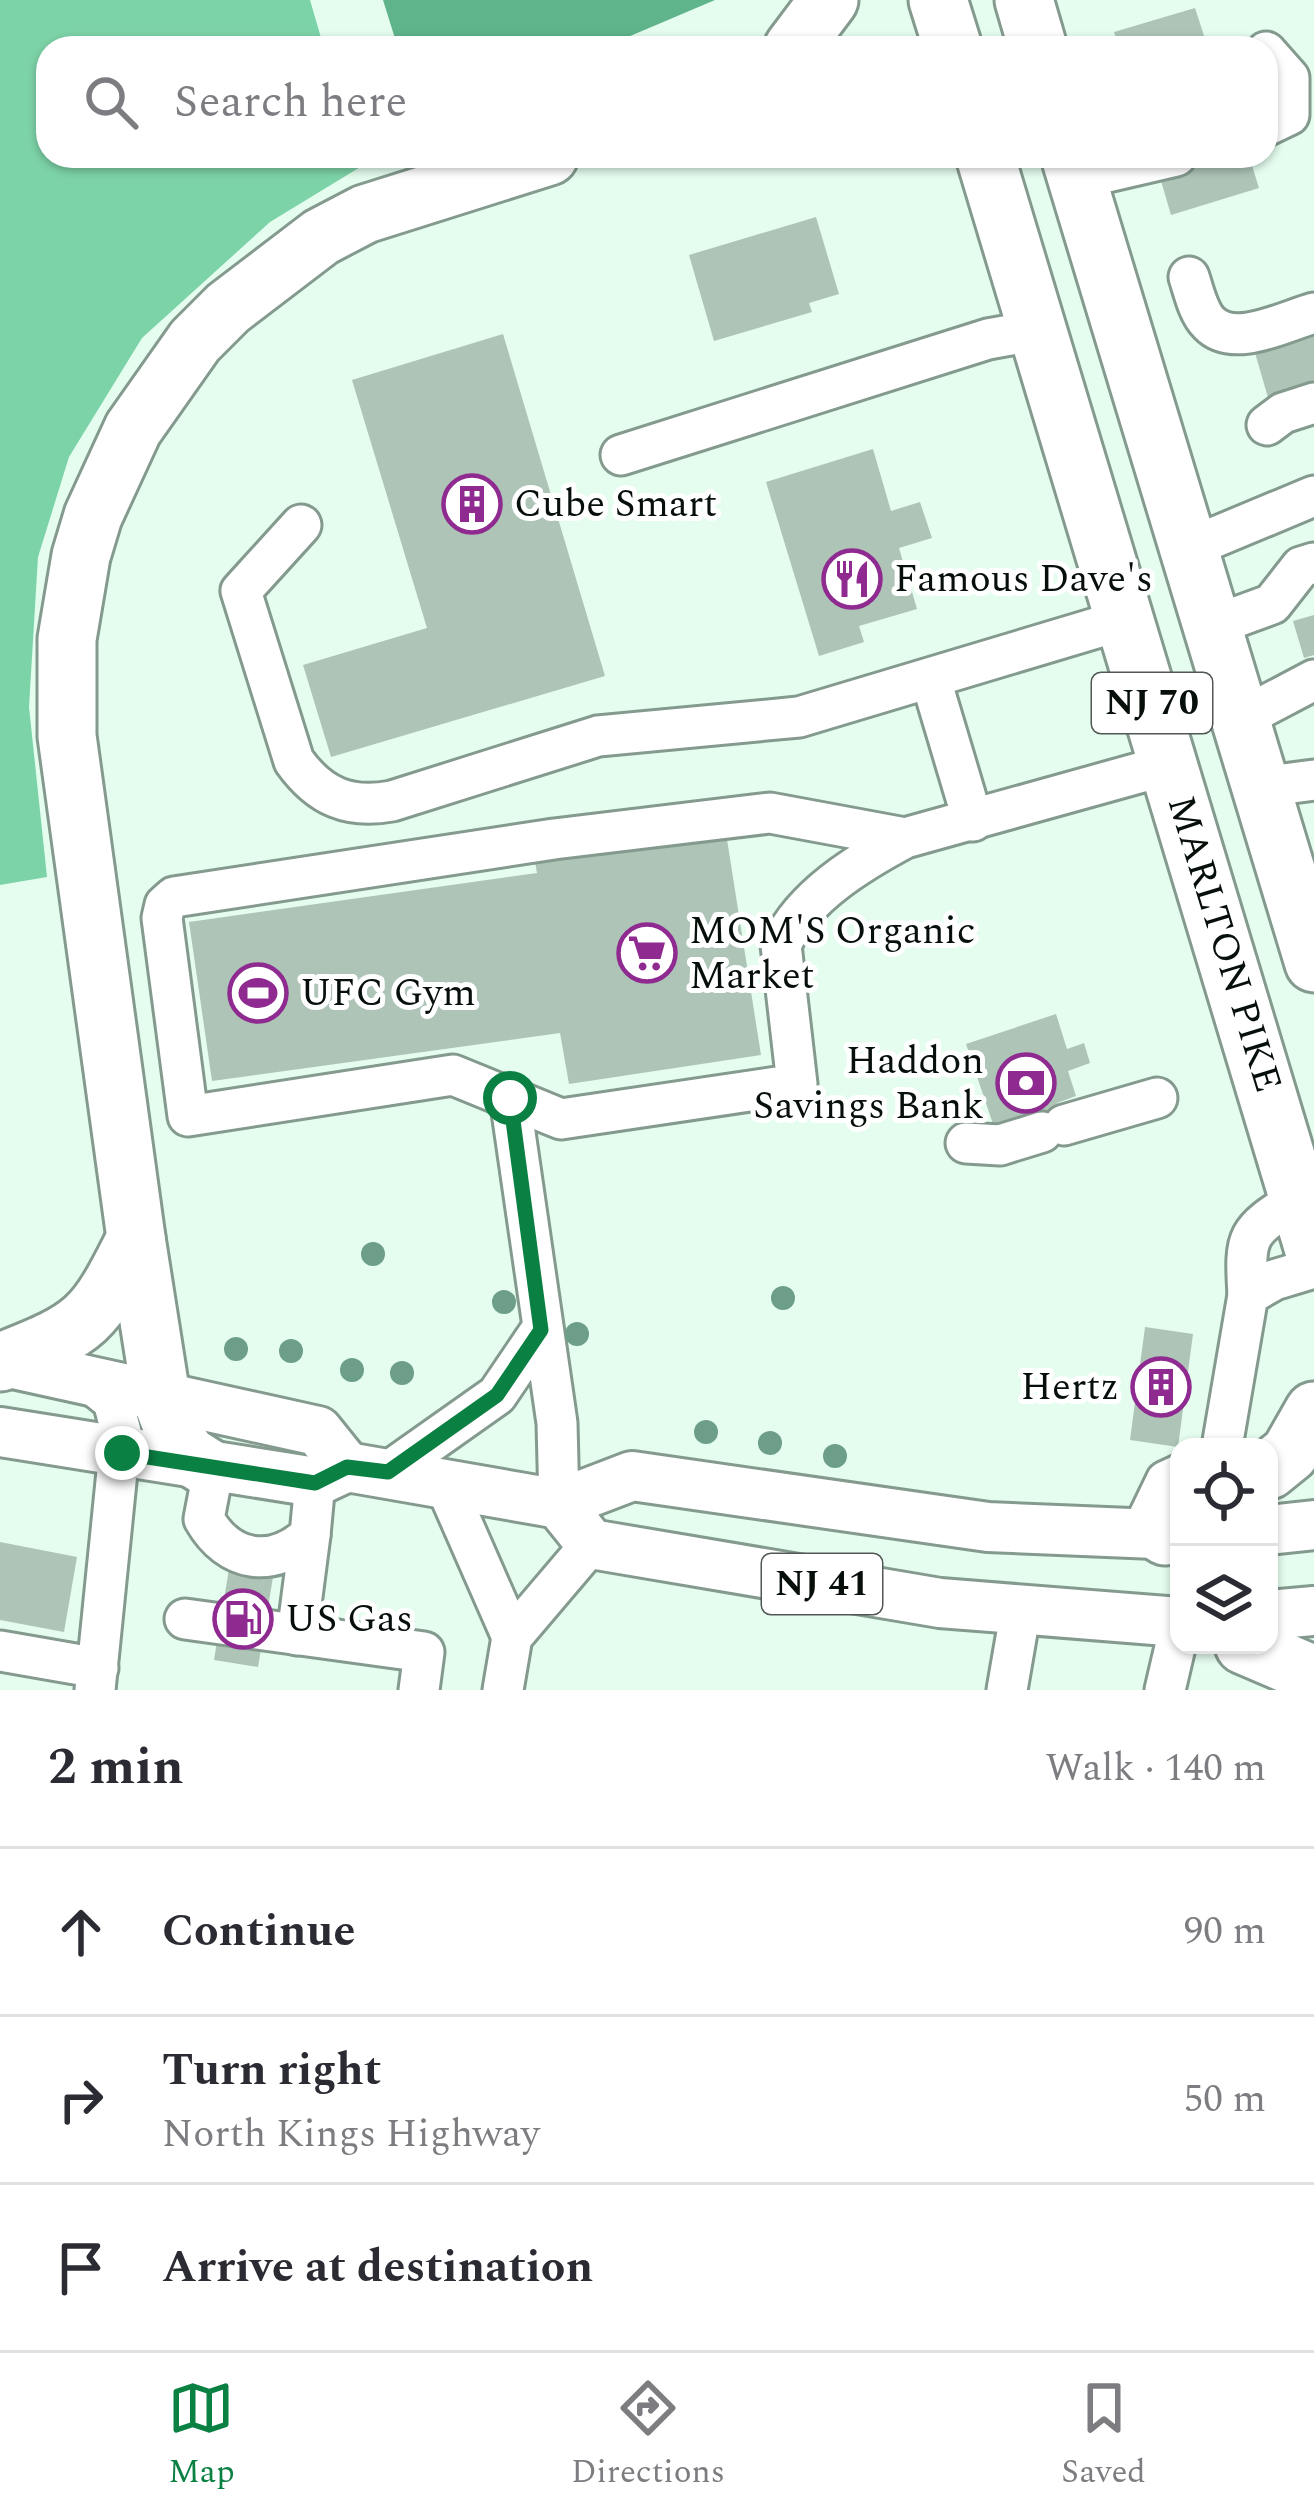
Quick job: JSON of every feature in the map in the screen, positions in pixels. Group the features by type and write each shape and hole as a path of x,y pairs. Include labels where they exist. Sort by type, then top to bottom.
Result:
{"highway":[{"path":"802,36 829,0"},
{"path":"938,0 949,36"},
{"path":"1024,0 1034,36"},
{"path":"207,1467 178,1442 161,1397 136,1238 68,736 65,685 71,597 93,516 133,429 195,341 321,237 364,214 510,168"},
{"name":"MARLTON PIKE","path":"990,168 1306,1224"},
{"name":"MARLTON PIKE","path":"1074,168 1240,719 1287,784 1312,948"},
{"path":"0,1362 77,1328 105,1298 136,1238"},
{"path":"1278,1463 1290,1453 1314,1411"},
{"path":"1265,1654 1314,1675"}],"main road":[{"path":"0,1362 318,1431 350,1474"},
{"path":"0,1432 207,1467 445,1482 559,1504 591,1544"},
{"name":"NJ 41","path":"559,1504 632,1476 988,1527 1166,1534"},
{"path":"1278,1529 1314,1525"},
{"name":"NJ 41","path":"591,1544 940,1603 1021,1609 1179,1658"},
{"path":"1278,1614 1314,1611"}],"street":[{"path":"1278,66 1289,78 1289,115 1278,120"},
{"path":"1189,278 1202,313 1221,332 1236,335 1314,314"},
{"path":"622,455 988,339 1038,330"},
{"path":"1268,425 1283,412 1314,404"},
{"path":"1189,548 1314,496"},
{"path":"302,525 241,592 294,761 325,794 369,805 598,736 799,717 1126,619"},
{"path":"1212,626 1272,604 1301,567 1314,563"},
{"path":"931,680 974,821"},
{"path":"1240,719 1314,680"},
{"path":"904,838 770,813 554,839 174,897 165,905 162,918 188,1116 453,1075 561,1119 797,1084 780,959 787,932 843,872 904,838 1171,764"},
{"path":"966,1144 1000,1144 1157,1097"},
{"path":"510,1098 557,1423 559,1504"},
{"path":"1224,1438 1248,1295 1245,1250 1257,1225 1306,1224"},
{"path":"1248,1295 1274,1280 1314,1268"},
{"path":"207,1467 212,1477 204,1519 214,1538 231,1552 274,1558 310,1535 350,1474 497,1395 541,1330"},
{"path":"0,1652 96,1679 122,1432 113,1401 83,1377"},
{"path":"1166,1534 1166,1481 1170,1479"},
{"path":"445,1482 512,1637"},
{"path":"297,1635 310,1535"},
{"path":"503,1690 512,1637 591,1544"},
{"path":"1006,1690 1021,1609"},
{"path":"184,1619 424,1652 419,1690"}],"shaded area":[{"path":"0,0 310,0 320,36 36,36 36,168 359,168 270,222 142,338 69,457 38,557 29,707 47,877 0,885"},
{"path":"383,0 715,0 630,36 394,36"}],"building":[{"path":"1195,8 1204,36 1115,36 1114,32"},
{"path":"1178,168 1253,168 1259,188 1171,215 1159,174"},
{"path":"816,217 839,294 809,303 812,312 714,341 689,255"},
{"path":"1314,328 1314,388 1269,401 1253,346"},
{"name":"Cube Smart","path":"503,334 605,676 331,757 303,665 427,628 352,380"},
{"name":"Famous Dave's","path":"873,449 891,511 920,502 932,538 899,548 917,609 859,626 864,642 819,656 766,482"},
{"path":"1314,615 1314,655 1304,658 1293,621"},
{"path":"726,833 761,1055 569,1084 560,1033 212,1081 189,922 537,873 535,862"},
{"name":"Haddon Savings Bank","path":"1056,1014 1067,1049 1084,1043 1090,1063 1068,1071 1076,1096 1057,1103 1067,1133 995,1130 966,1044"},
{"name":"Hertz","path":"1145,1327 1193,1334 1179,1438 1170,1438 1170,1446 1130,1440"},
{"path":"0,1542 77,1557 64,1632 0,1620"},
{"name":"US Gas","path":"229,1569 273,1577 258,1667 214,1660"}],"place":[{"name":"Cube Smart","path":"472,504"},
{"name":"Famous Dave's","path":"852,579"},
{"name":"MOM'S Organic Market","path":"647,953"},
{"name":"UFC Gym","path":"258,993"},
{"name":"Haddon Savings Bank","path":"1026,1083"},
{"name":"Hertz","path":"1161,1387"},
{"name":"US Gas","path":"243,1619"}],"route":[{"path":"122,1453 315,1483 347,1467 388,1472 497,1395 541,1330 510,1098"}]}
